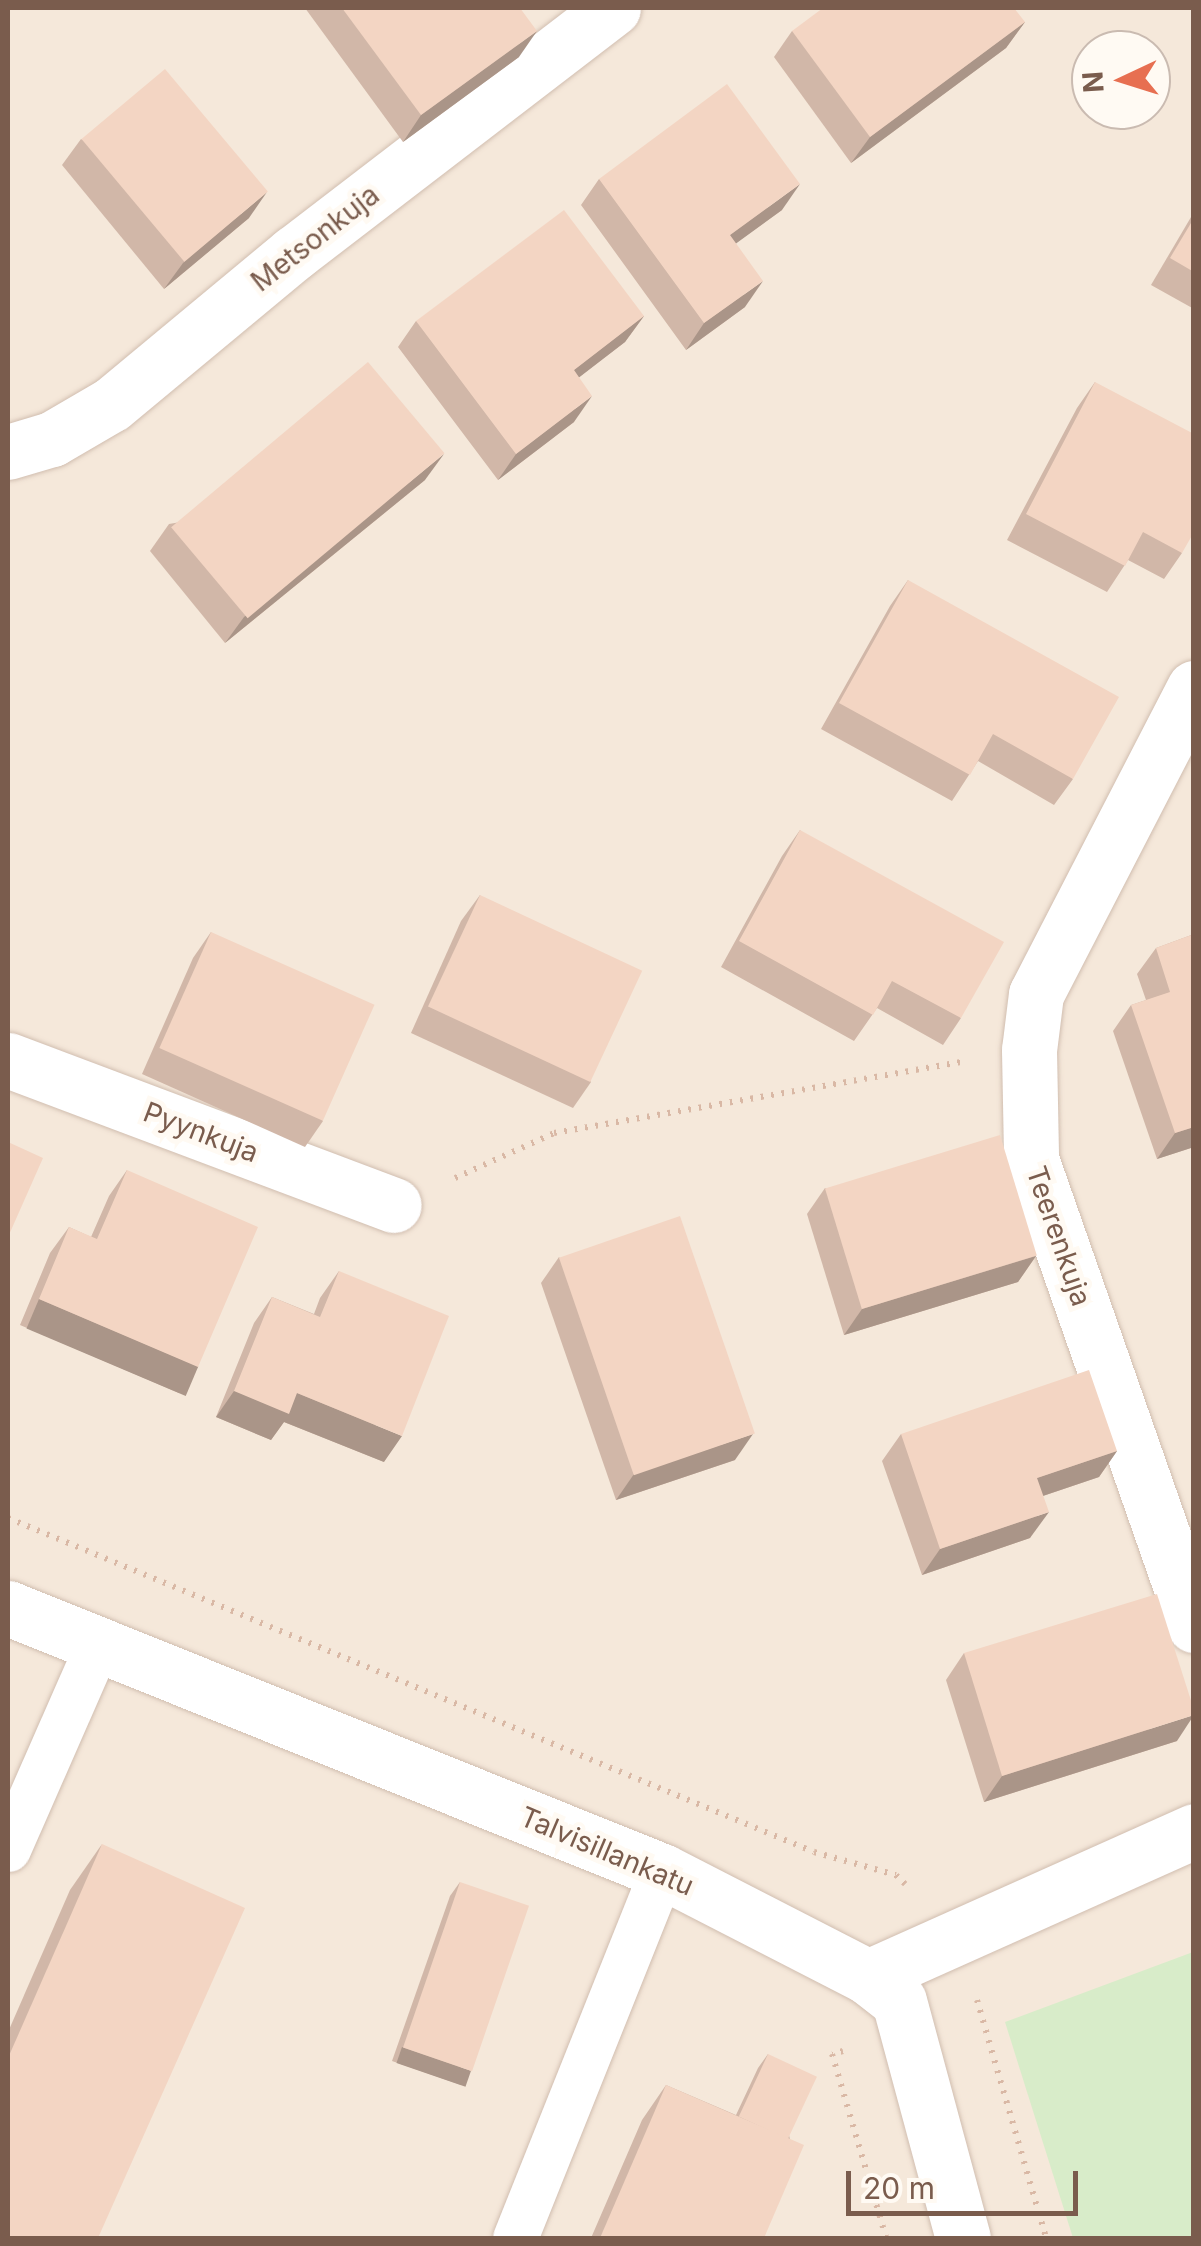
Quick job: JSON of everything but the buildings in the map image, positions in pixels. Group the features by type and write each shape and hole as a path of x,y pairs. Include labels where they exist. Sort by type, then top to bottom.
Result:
{"street":[{"name":"Metsonkuja","path":"8,452 52,439 112,404 294,253 613,8"},
{"name":"Teerenkuja","path":"1194,688 1036,994 1028,1050 1031,1159 1194,1624"},
{"name":"Pyynkuja","path":"8,1060 394,1205"},
{"name":"Talvisillankatu","path":"8,1608 662,1871 868,1977 900,2001 963,2238"},
{"path":"868,1977 1194,1831"}],"lane":[{"path":"8,1850 98,1644"},
{"path":"515,2238 662,1871"}],"path":[{"path":"394,1205 554,1133 1028,1050"},
{"path":"8,1518 814,1852 896,1875 921,1898 985,2016 1046,2238"},
{"path":"832,2054 886,2238"}],"shaded area":[{"path":"8,8 1193,8 1193,2238 8,2238"}],"green space":[{"path":"1193,1952 1193,2238 1073,2238 1005,2022"}]}
